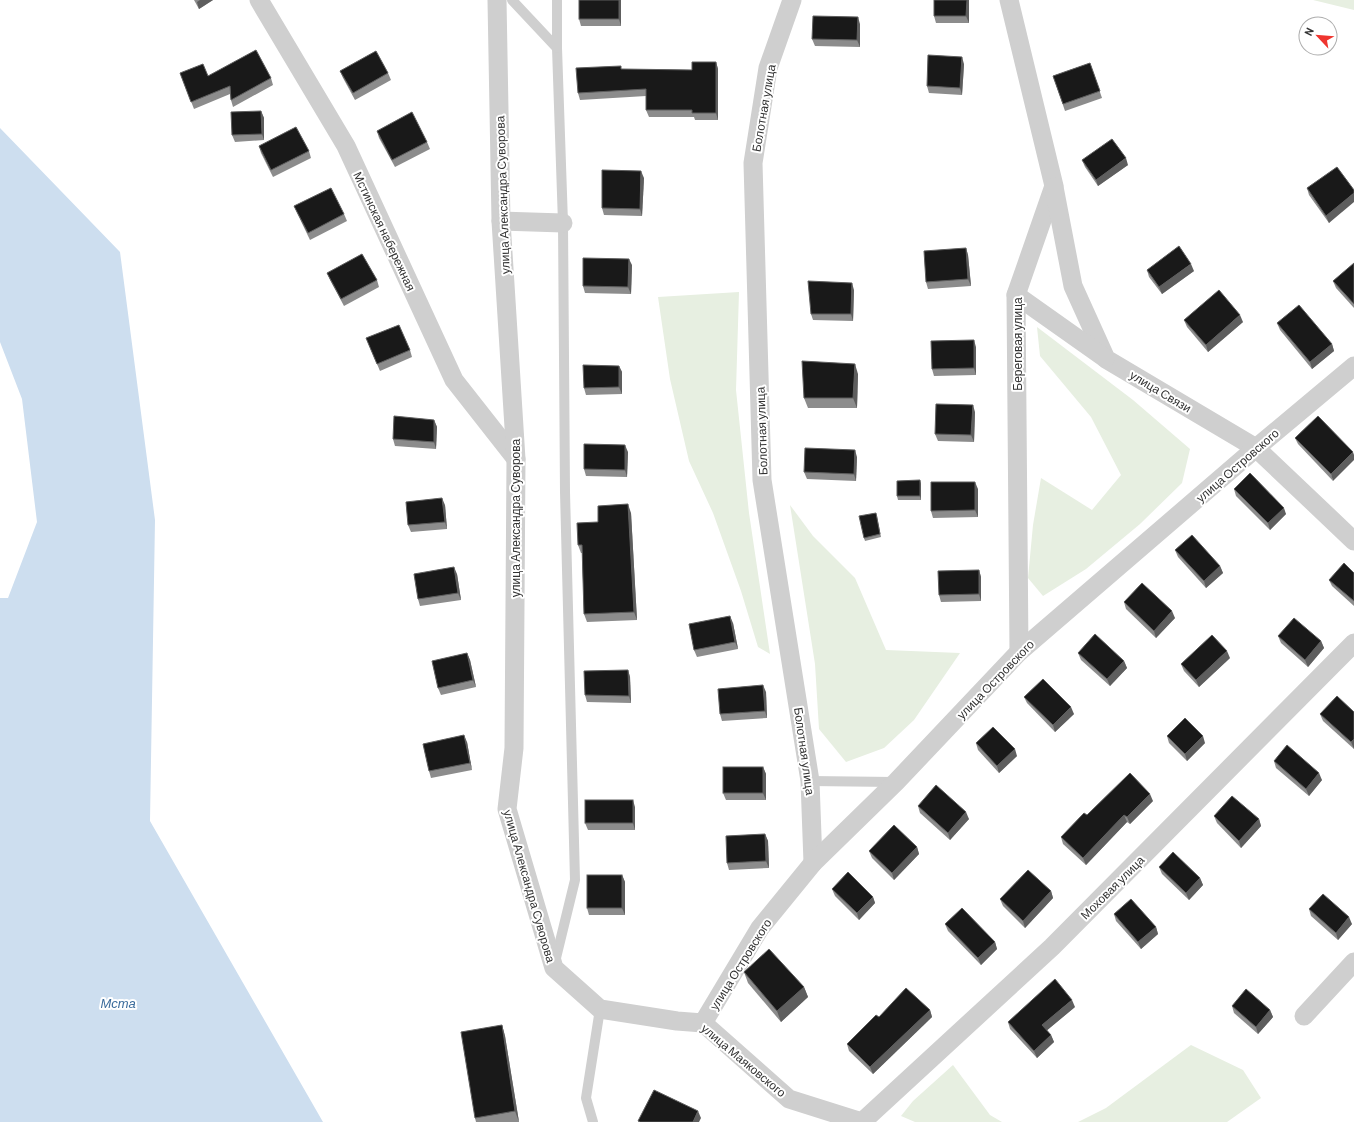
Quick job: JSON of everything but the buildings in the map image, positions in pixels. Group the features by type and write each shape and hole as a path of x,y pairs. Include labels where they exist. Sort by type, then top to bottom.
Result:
{"street":[{"name":"Мстинская набережная","path":"259,0 346,146 454,380 516,459"},
{"name":"улица Александра Суворова","path":"497,0 501,221 516,459 514,748 506,809 554,968 600,1009"},
{"name":"Болотная улица","path":"792,0 768,68 753,163 762,480 810,781 813,863"},
{"path":"1009,0 1054,186 1073,286 1106,359"},
{"name":"Береговая улица","path":"1019,652 1016,295 1054,186"},
{"path":"501,221 563,223"},
{"name":"улица Связи","path":"1016,295 1106,359 1256,448 1354,541"},
{"name":"улица Островского","path":"703,1023 760,928 813,863 896,782 1019,652 1256,448 1354,366"},
{"name":"Моховая улица","path":"862,1122 1052,947 1354,643"},
{"path":"1304,1016 1354,962"},
{"name":"улица Маяковского","path":"600,1009 677,1021 703,1023 789,1099 862,1122"}],"lane":[{"path":"512,0 556,48"},
{"path":"554,968 575,880 565,492 563,223 556,48 557,0"},
{"path":"810,781 896,782"},
{"path":"593,1122 586,1098 600,1009"}],"shaded area":[{"path":"1313,0 1354,0 1354,10"},
{"path":"739,292 736,390 749,513 770,654 758,647 741,591 713,513 689,461 670,379 658,297"},
{"path":"1037,327 1133,400 1190,449 1182,483 1140,524 1086,569 1043,596 1028,578 1033,525 1041,478 1092,510 1121,475 1091,417 1040,356"},
{"path":"790,505 813,536 855,578 886,650 960,653 914,720 884,748 846,762 819,729 815,664"},
{"path":"1191,1045 1243,1070 1261,1098 1227,1122 1078,1122 1106,1108"},
{"path":"953,1065 990,1115 1002,1122 915,1122 901,1116 913,1101"}],"water":[{"name":"Мста","path":"0,128 120,252 155,520 150,821 323,1122 0,1122 0,598 8,598 37,522 22,399 0,342"}]}
